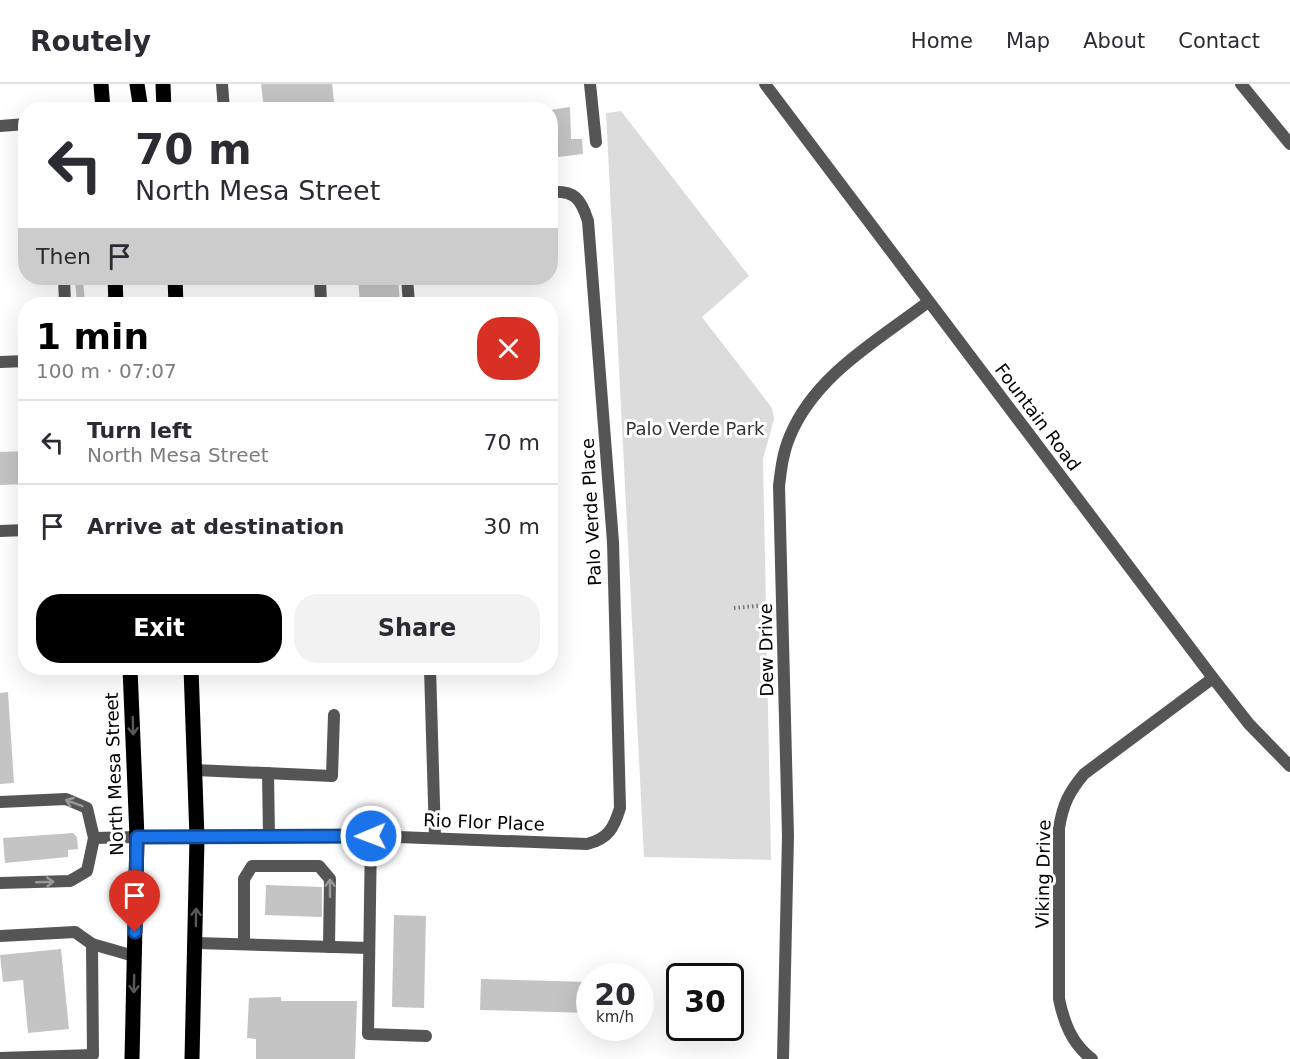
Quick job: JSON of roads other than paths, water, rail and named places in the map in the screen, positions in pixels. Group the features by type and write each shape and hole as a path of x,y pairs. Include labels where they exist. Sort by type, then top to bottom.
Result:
{"main road":[{"path":"101,84 103,102"},
{"path":"137,84 140,102"},
{"path":"163,84 164,102"},
{"name":"North Mesa Street","path":"130,675 137,837 132,1059"},
{"path":"191,675 197,838 192,1059"}],"street":[{"path":"222,84 223,102"},
{"path":"590,84 596,142"},
{"name":"Fountain Road","path":"765,84 1213,678 1249,724 1290,766"},
{"path":"1241,84 1290,144"},
{"path":"0,126 18,125"},
{"name":"Palo Verde Place","path":"558,192 572,194 583,205 588,221 613,542 620,808 611,832"},
{"name":"Dew Drive","path":"783,1059 788,836 779,486 782,461 799,416 816,391 833,374 928,302"},
{"path":"0,362 18,361"},
{"path":"0,531 18,530"},
{"path":"430,675 435,837"},
{"name":"Viking Drive","path":"1092,1059 1073,1039 1063,1020 1059,999 1059,828 1063,808 1071,789 1084,774 1213,678"},
{"path":"195,770 332,776 334,714"},
{"path":"268,773 269,837"},
{"path":"0,802 66,799 87,808 94,838 87,872 70,881 0,883"},
{"name":"Rio Flor Place","path":"94,838 371,836 587,844 599,841 611,832"},
{"path":"371,836 369,1034 426,1036"},
{"path":"244,944 244,879 252,866 319,866 330,879 329,947"},
{"path":"0,936 75,932 92,944 134,956"},
{"path":"196,942 369,948"},
{"path":"0,1058 93,1055 92,944"}],"park label":[{"name":"Palo Verde Park","path":"695,428"}]}
